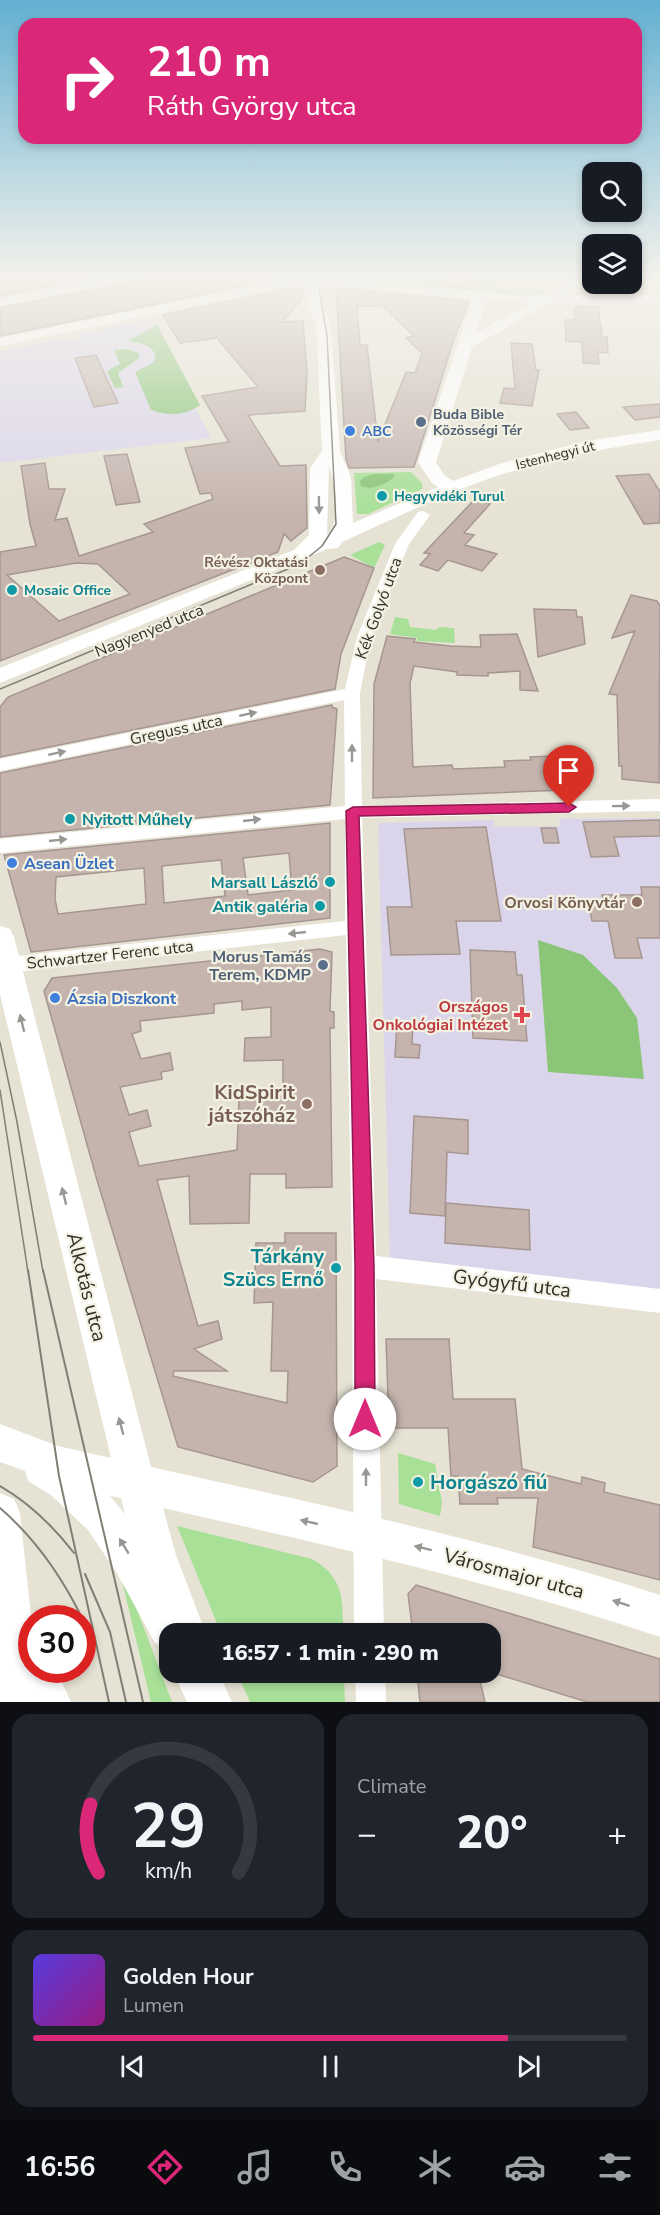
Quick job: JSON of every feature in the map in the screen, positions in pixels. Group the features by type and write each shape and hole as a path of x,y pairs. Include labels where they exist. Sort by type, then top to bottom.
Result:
{"street":[{"path":"298,562 324,553 343,528 345,517 342,477 331,451 325,355"},
{"path":"452,488 438,479 427,462 462,355"},
{"name":"Istenhegyi út","path":"338,536 508,467 563,451 660,435"},
{"path":"298,562 318,536 319,468 331,451"},
{"name":"Istenhegyi út","path":"298,562 423,515 452,488"},
{"name":"Kék Golyó utca","path":"369,1623 352,693 364,638 402,544 412,527 423,515"},
{"path":"345,517 350,522 368,523"},
{"name":"Nagyenyed utca","path":"0,676 298,562"},
{"name":"Nagyenyed utca","path":"0,692 298,562"},
{"name":"Greguss utca","path":"0,765 352,693"},
{"path":"0,846 353,811 660,805"},
{"name":"Schwartzer Ferenc utca","path":"4,951 355,927"},
{"name":"Alkotás utca","path":"4,951 136,1483 156,1555 181,1623"},
{"name":"Gyógyfű utca","path":"364,1266 660,1301"},
{"path":"0,1444 59,1476 96,1508 123,1542 167,1623"},
{"name":"Városmajor utca","path":"0,1444 58,1465 419,1546 581,1590 660,1616"},
{"path":"0,1514 7,1641 18,1702"},
{"path":"7,1641 38,1678 49,1702"},
{"path":"200,1683 210,1702"},
{"path":"204,1683 210,1702"},
{"path":"370,1683 371,1702"}],"shaded area":[{"path":"0,355 169,355 211,438 0,463"},
{"name":"Országos Onkológiai Intézet","path":"660,818 660,1291 431,1262 390,1259 378,823 494,820 495,827 560,826 559,819"}],"green space":[{"path":"116,355 139,355 138,359 118,373 123,387 115,388 107,371 120,364"},
{"path":"173,355 200,405 183,413 170,414 151,410 135,372 153,363 156,357"},
{"path":"411,472 422,483 422,489 368,514 357,514 354,473"},
{"path":"374,474 393,474 395,476 379,486 370,488 361,486 360,481 364,477"},
{"path":"379,542 385,545 374,568 350,555"},
{"path":"395,617 408,619 410,627 436,630 439,627 454,628 455,643 417,641 417,638 390,634"},
{"path":"538,940 583,955 617,988 637,1018 644,1079 548,1072"},
{"path":"398,1453 435,1464 442,1502 440,1516 399,1504"},
{"path":"177,1526 312,1559 323,1566 340,1590 343,1623 217,1623"},
{"path":"122,1581 128,1586 159,1668 159,1683 165,1683 172,1702 151,1702"},
{"path":"241,1683 344,1683 345,1702 250,1702"}],"building":[{"path":"96,355 118,403 94,407 75,358"},
{"path":"232,355 306,355 305,411 248,415 280,466 306,465 307,528 291,541 284,534 278,552 0,661 0,552 36,546 30,524 21,466 45,463 49,489 65,489 55,520 67,518 79,556 153,532 144,524 213,499 211,493 200,494 185,448 229,442 202,396 258,387","holes":["76,563 98,564 130,594 59,621 7,575"]},
{"path":"340,355 368,355 378,442 406,372 415,373 421,355 449,355 414,467 349,468 346,459"},
{"path":"512,355 534,355 536,370 539,370 532,406 500,403 504,388 515,389"},
{"path":"583,355 598,355 599,364 583,363"},
{"path":"660,404 660,417 635,420 623,407"},
{"path":"576,412 589,428 570,430 557,414"},
{"path":"127,454 140,502 116,505 104,456"},
{"path":"649,474 660,492 660,523 644,524 616,476"},
{"path":"474,500 490,504 464,533 474,535 465,545 497,554 482,571 448,560 438,571 420,565 430,554 424,553"},
{"path":"344,557 374,568 341,654 335,689 0,757 0,707 8,697"},
{"path":"631,595 657,601 660,606 659,783 622,779 622,766 619,766 617,695 609,694 635,631 612,638"},
{"path":"534,609 576,610 577,617 582,617 585,644 538,657"},
{"path":"517,634 538,691 520,690 520,671 488,673 488,676 457,675 457,672 414,666 410,683 413,767 452,765 453,769 505,767 504,761 553,756 563,790 373,798 374,684 387,636 415,639 414,642 481,647 480,635"},
{"path":"332,705 337,709 330,805 0,837 0,773"},
{"path":"660,820 660,836 614,837 619,856 591,857 583,822"},
{"path":"330,823 330,918 31,952 4,855","holes":["289,853 292,890 248,895 243,858","221,860 225,896 164,903 162,866","144,868 146,904 58,914 55,899 56,877"]},
{"path":"486,827 501,921 456,921 460,954 391,955 387,907 412,907 404,829"},
{"path":"541,828 556,828 559,843 544,843"},
{"path":"641,887 660,887 660,938 637,938 642,958 615,958 608,921 592,921 588,900 603,900 602,895 642,895"},
{"path":"320,949 332,952 330,1011 334,1012 334,1028 330,1028 332,1187 286,1188 286,1174 250,1174 249,1223 190,1224 189,1176 157,1180 198,1326 218,1321 222,1339 194,1349 227,1371 174,1371 173,1376 287,1403 288,1371 271,1371 273,1302 254,1303 256,1243 285,1243 285,1233 336,1233 337,1466 313,1482 178,1447 97,1180 44,991 52,978","holes":["242,1001 242,1010 271,1007 271,1037 245,1038 244,1061 283,1060 283,1096 239,1097 237,1150 139,1166 129,1132 151,1126 147,1110 129,1115 120,1087 162,1079 161,1072 173,1070 170,1053 141,1059 132,1034 141,1031 140,1021 214,1013 214,1004"]},
{"path":"470,950 515,952 517,975 522,975 527,1041 473,1038"},
{"path":"397,1023 413,1024 412,1044 420,1045 419,1058 395,1057"},
{"path":"414,1116 468,1120 468,1154 447,1152 445,1216 410,1213"},
{"path":"446,1203 529,1210 530,1250 445,1243"},
{"path":"386,1339 449,1339 453,1399 515,1399 522,1469 581,1484 582,1477 605,1483 604,1492 660,1505 660,1580 533,1547 538,1498 497,1498 498,1504 460,1504 458,1476 451,1476 448,1428 389,1428"},
{"path":"416,1585 660,1659 660,1702 587,1702 501,1675 501,1623 412,1623 408,1594"},
{"path":"418,1683 481,1683 485,1702 420,1702"}],"tram line":[{"path":"0,689 300,564 322,546 336,524 328,355"},
{"path":"0,1042 17,1122 43,1272"},
{"path":"0,1090 28,1272"},
{"path":"28,1270 59,1476 109,1702"},
{"path":"43,1270 143,1702"},
{"path":"0,1486 40,1516 74,1553"},
{"path":"0,1508 47,1558 75,1605"},
{"path":"85,1574 110,1632 126,1702"}],"place":[{"name":"Buda Bible Közösségi Tér","path":"421,422"},
{"name":"ABC","path":"350,431"},
{"name":"Hegyvidéki Turul","path":"382,496"},
{"name":"Révész Oktatási Központ","path":"320,570"},
{"name":"Mosaic Office","path":"12,590"},
{"name":"Nyitott Műhely","path":"70,819"},
{"name":"Asean Üzlet","path":"12,863"},
{"name":"Marsall László","path":"330,882"},
{"name":"Orvosi Könyvtár","path":"637,902"},
{"name":"Antik galéria","path":"320,906"},
{"name":"Morus Tamás Terem, KDMP","path":"323,965"},
{"name":"Ázsia Diszkont","path":"55,998"},
{"name":"Országos Onkológiai Intézet","path":"522,1015"},
{"name":"KidSpirit játszóház","path":"307,1104"},
{"name":"Tárkány Szücs Ernő","path":"336,1268"},
{"name":"Horgászó fiú","path":"418,1482"}],"route":[{"path":"365,1419 364,1266 353,811 569,807"}]}
